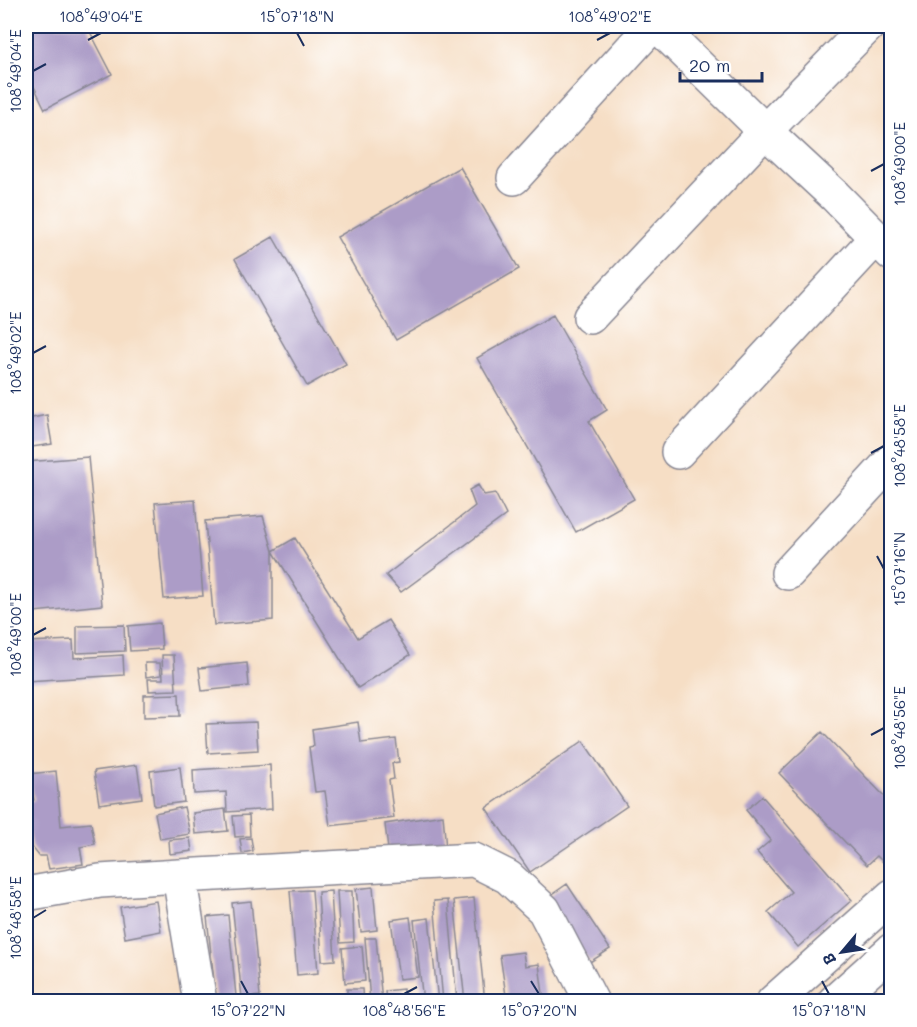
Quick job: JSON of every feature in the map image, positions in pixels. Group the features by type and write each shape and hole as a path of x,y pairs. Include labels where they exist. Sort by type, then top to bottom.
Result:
{"main road":[{"path":"514,178 652,26"},
{"path":"658,26 884,246 678,452"},
{"path":"591,317 765,131 868,26"},
{"path":"788,573 891,460"},
{"path":"26,894 100,881 474,860 508,877 544,910 592,1002"},
{"path":"179,876 200,1002"},
{"path":"773,1002 891,896"},
{"path":"834,1002 891,950"}],"building":[{"path":"26,26 31,29 38,26 87,26 112,74 45,109 26,70"},
{"path":"460,167 519,269 396,340 337,237"},
{"path":"273,237 346,364 307,386 235,259"},
{"path":"553,315 607,410 589,421 634,499 576,532 477,358"},
{"path":"47,415 52,444 32,447 27,419"},
{"path":"88,457 102,605 34,612 26,521 26,462"},
{"path":"478,485 484,495 495,493 506,515 401,592 386,575 475,506 469,490"},
{"path":"195,500 203,596 164,599 155,503"},
{"path":"263,516 273,551 273,620 214,625 205,521"},
{"path":"295,538 358,638 388,620 410,655 358,688 273,551"},
{"path":"160,623 162,649 130,651 128,626"},
{"path":"124,625 125,651 77,653 77,626"},
{"path":"73,640 74,658 123,655 124,675 26,681 26,642"},
{"path":"162,655 174,655 176,690 149,691 148,679 163,679"},
{"path":"145,663 160,663 161,675 146,677"},
{"path":"247,663 249,686 202,691 199,668"},
{"path":"179,694 180,716 144,717 144,695"},
{"path":"256,722 258,750 208,753 206,724"},
{"path":"358,722 361,743 396,739 399,762 392,763 394,779 389,780 394,818 330,826 325,791 315,792 309,747 314,746 312,729"},
{"path":"822,732 892,804 892,858 885,864 877,856 867,865 779,773"},
{"path":"583,741 627,806 530,872 486,808"},
{"path":"137,765 142,798 99,804 94,771"},
{"path":"270,765 272,809 227,812 226,792 194,794 193,770"},
{"path":"180,767 184,802 154,806 150,771"},
{"path":"56,771 61,826 91,823 95,844 80,847 83,864 49,869 46,856 39,856 32,847 26,802 34,800 29,774"},
{"path":"762,796 852,900 798,947 768,912 791,892 757,852 771,840 746,810"},
{"path":"184,807 190,834 160,839 155,813"},
{"path":"225,809 228,831 195,834 193,813"},
{"path":"249,815 250,836 235,837 233,816"},
{"path":"443,815 446,849 389,858 385,824"},
{"path":"190,838 192,851 170,854 169,840"},
{"path":"251,838 253,851 242,853 240,839"},
{"path":"567,884 610,949 590,962 547,898"},
{"path":"373,887 377,930 361,932 356,889"},
{"path":"312,890 318,973 297,975 290,891"},
{"path":"331,891 335,960 322,961 318,892"},
{"path":"337,891 352,891 354,942 340,943"},
{"path":"474,898 485,1002 465,1002 454,900"},
{"path":"448,900 457,1002 443,1002 434,901"},
{"path":"156,901 161,931 125,938 120,907"},
{"path":"251,901 260,996 242,998 232,903"},
{"path":"228,915 236,996 216,999 207,917"},
{"path":"410,917 418,977 399,979 391,920"},
{"path":"429,918 438,1002 423,1002 414,920"},
{"path":"365,938 376,938 382,1002 370,1002"},
{"path":"362,946 365,981 345,983 342,948"},
{"path":"523,952 525,966 539,964 544,1002 507,1002 500,955"},
{"path":"347,989 362,989 363,1002 347,1002"},
{"path":"403,989 404,1002 386,1002 385,991"},
{"path":"343,994 343,1002 327,1002 327,995"}]}
